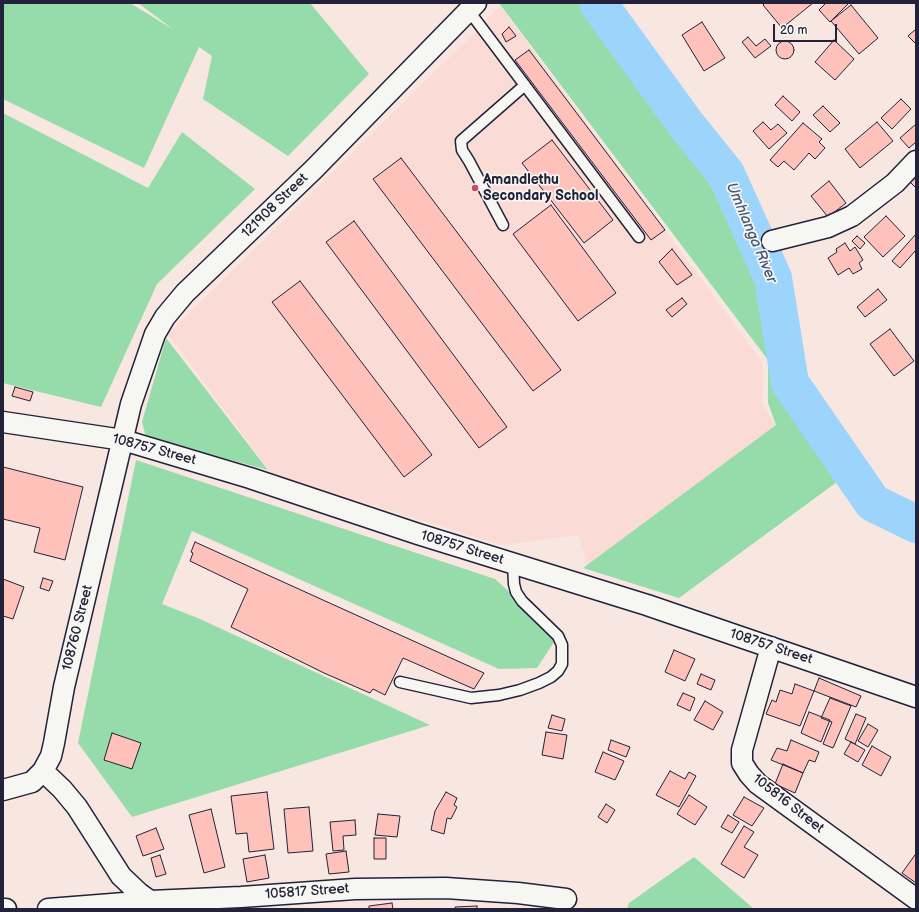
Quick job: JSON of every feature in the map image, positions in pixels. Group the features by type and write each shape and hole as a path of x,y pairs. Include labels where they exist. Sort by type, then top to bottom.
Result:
{"street":[{"name":"121908 Street","path":"123,440 131,404 156,334 165,317 185,293 319,163 473,7"},
{"path":"772,241 828,227 852,216 895,183 916,161"},
{"name":"108757 Street","path":"3,422 123,440 250,478 418,534 647,605 916,696"},
{"name":"108760 Street","path":"3,790 32,782 43,771 51,756 64,687 123,440"},
{"name":"105816 Street","path":"772,647 742,750 742,763 758,784 916,899"},
{"path":"43,771 62,789 77,807 121,876 150,901"},
{"name":"105817 Street","path":"48,909 150,901 241,897 355,889 446,888 518,893 566,899"}],"lane":[{"path":"473,7 525,85 639,237"},
{"path":"503,225 469,160 462,150 461,141 525,85"},
{"path":"400,682 471,698 499,695 520,690 551,677 558,670 562,664 562,646 558,636 522,601 516,592 513,563"}],"shaded area":[{"name":"Amandlethu Secondary School","path":"500,6 763,363 762,404 776,426 587,565 579,535 501,545 272,474 168,334"}],"green space":[{"path":"3,3 130,3 174,30 138,3 310,3 369,74 288,156 203,99 212,56 199,47 144,168 3,99"},
{"path":"499,3 584,3 721,179 766,280 783,386 845,476 679,598 583,568 776,425 768,403 768,360"},
{"path":"3,113 148,188 182,132 255,189 157,284 101,407 3,383"},
{"path":"166,338 268,470 146,437 142,422"},
{"path":"136,460 495,579 558,636 537,668 499,669 192,531 162,604 200,619 430,725 132,817 78,743"},
{"path":"694,857 754,909 627,909 629,903"}],"building":[{"path":"765,3 813,3 782,28 763,5"},
{"path":"826,3 849,3 830,22 819,10"},
{"path":"851,5 878,38 859,54 831,21"},
{"path":"702,22 725,58 704,71 682,35"},
{"path":"509,27 516,36 506,42 502,34"},
{"path":"916,29 916,44 908,36"},
{"path":"748,37 756,46 765,39 771,46 755,58 742,42"},
{"path":"834,40 854,59 835,80 815,62"},
{"path":"785,41 791,44 794,50 791,56 785,59 779,56 776,50 779,44"},
{"path":"529,50 665,230 651,240 515,60"},
{"path":"783,96 800,112 792,121 775,105"},
{"path":"901,99 911,109 892,129 881,118"},
{"path":"823,106 840,123 830,132 813,115"},
{"path":"763,122 771,130 778,124 787,133 769,149 753,131"},
{"path":"877,122 893,141 860,168 845,149"},
{"path":"803,123 822,139 819,142 825,148 815,159 809,153 794,170 784,161 778,167 770,160"},
{"path":"916,124 916,142 909,148 900,138"},
{"path":"552,140 613,220 584,243 522,163"},
{"path":"401,158 561,370 533,391 373,179"},
{"path":"916,175 916,188 910,182"},
{"path":"829,181 846,203 828,217 811,196"},
{"path":"551,205 616,293 578,321 513,234"},
{"path":"886,216 905,236 883,257 864,237"},
{"path":"354,221 507,427 479,448 326,242"},
{"path":"916,234 916,250 900,268 892,261"},
{"path":"857,236 865,243 860,249 852,241"},
{"path":"845,243 850,251 855,247 863,260 859,263 862,269 853,274 849,268 838,275 828,258 837,252 836,249"},
{"path":"672,249 692,275 677,285 659,262"},
{"path":"300,281 432,455 404,477 272,302"},
{"path":"878,289 887,300 865,317 857,307"},
{"path":"682,298 687,304 672,317 666,310"},
{"path":"890,329 914,361 894,376 870,344"},
{"path":"15,387 33,392 30,401 12,396"},
{"path":"3,467 83,487 65,560 34,552 40,528 3,519"},
{"path":"195,542 484,673 474,689 403,658 385,695 373,689 370,693 324,673 231,627 248,589 190,561 193,553 191,552"},
{"path":"43,578 53,581 49,591 40,588"},
{"path":"3,579 24,587 13,619 3,616"},
{"path":"674,650 695,659 685,681 665,672"},
{"path":"701,674 715,680 711,690 697,684"},
{"path":"819,678 861,696 856,707 814,691"},
{"path":"795,684 814,691 800,726 766,714 772,700 776,702 780,690 792,694"},
{"path":"683,693 695,698 690,711 677,705"},
{"path":"830,698 851,706 833,748 823,744 832,722 821,718"},
{"path":"705,701 723,712 713,730 694,720"},
{"path":"809,712 830,720 821,742 801,733"},
{"path":"856,714 866,718 855,744 845,739"},
{"path":"552,715 565,719 562,731 548,728"},
{"path":"868,724 878,730 868,747 858,741"},
{"path":"546,732 567,735 563,759 542,755"},
{"path":"112,733 141,743 132,769 104,760"},
{"path":"611,740 630,747 626,757 608,750"},
{"path":"791,740 819,752 815,762 809,760 803,773 771,760 777,748 787,751"},
{"path":"851,742 865,750 858,762 844,754"},
{"path":"872,746 891,757 881,776 862,765"},
{"path":"603,752 624,761 615,780 595,772"},
{"path":"783,764 803,773 795,793 775,784"},
{"path":"670,771 685,779 689,772 696,776 679,807 656,795"},
{"path":"267,792 274,849 249,852 247,833 236,834 231,796"},
{"path":"446,792 457,798 454,805 457,807 451,819 447,818 444,834 431,830 435,811"},
{"path":"689,795 707,807 695,825 677,814"},
{"path":"744,797 764,808 752,826 733,815"},
{"path":"606,804 615,810 607,823 598,817"},
{"path":"309,807 313,851 288,853 284,809"},
{"path":"211,809 225,867 204,873 189,815"},
{"path":"378,814 400,816 397,837 375,835"},
{"path":"728,815 739,822 732,833 721,827"},
{"path":"355,820 356,835 343,836 344,850 333,851 330,822"},
{"path":"744,826 754,832 744,847 758,855 744,878 721,864"},
{"path":"156,828 164,849 143,856 136,836"},
{"path":"374,838 386,838 386,859 374,859"},
{"path":"346,851 349,872 329,874 326,854"},
{"path":"160,855 166,874 156,877 151,858"},
{"path":"265,855 269,878 247,882 243,859"},
{"path":"916,855 916,883 902,873"},
{"path":"392,903 393,909 369,909 369,906"},
{"path":"477,906 477,909 455,909 455,907"}],"waterway":[{"name":"Umhlanga River","path":"598,3 685,123 726,174 773,278 790,383 873,503 916,524"}],"place":[{"name":"Amandlethu Secondary School","path":"475,188"}]}
